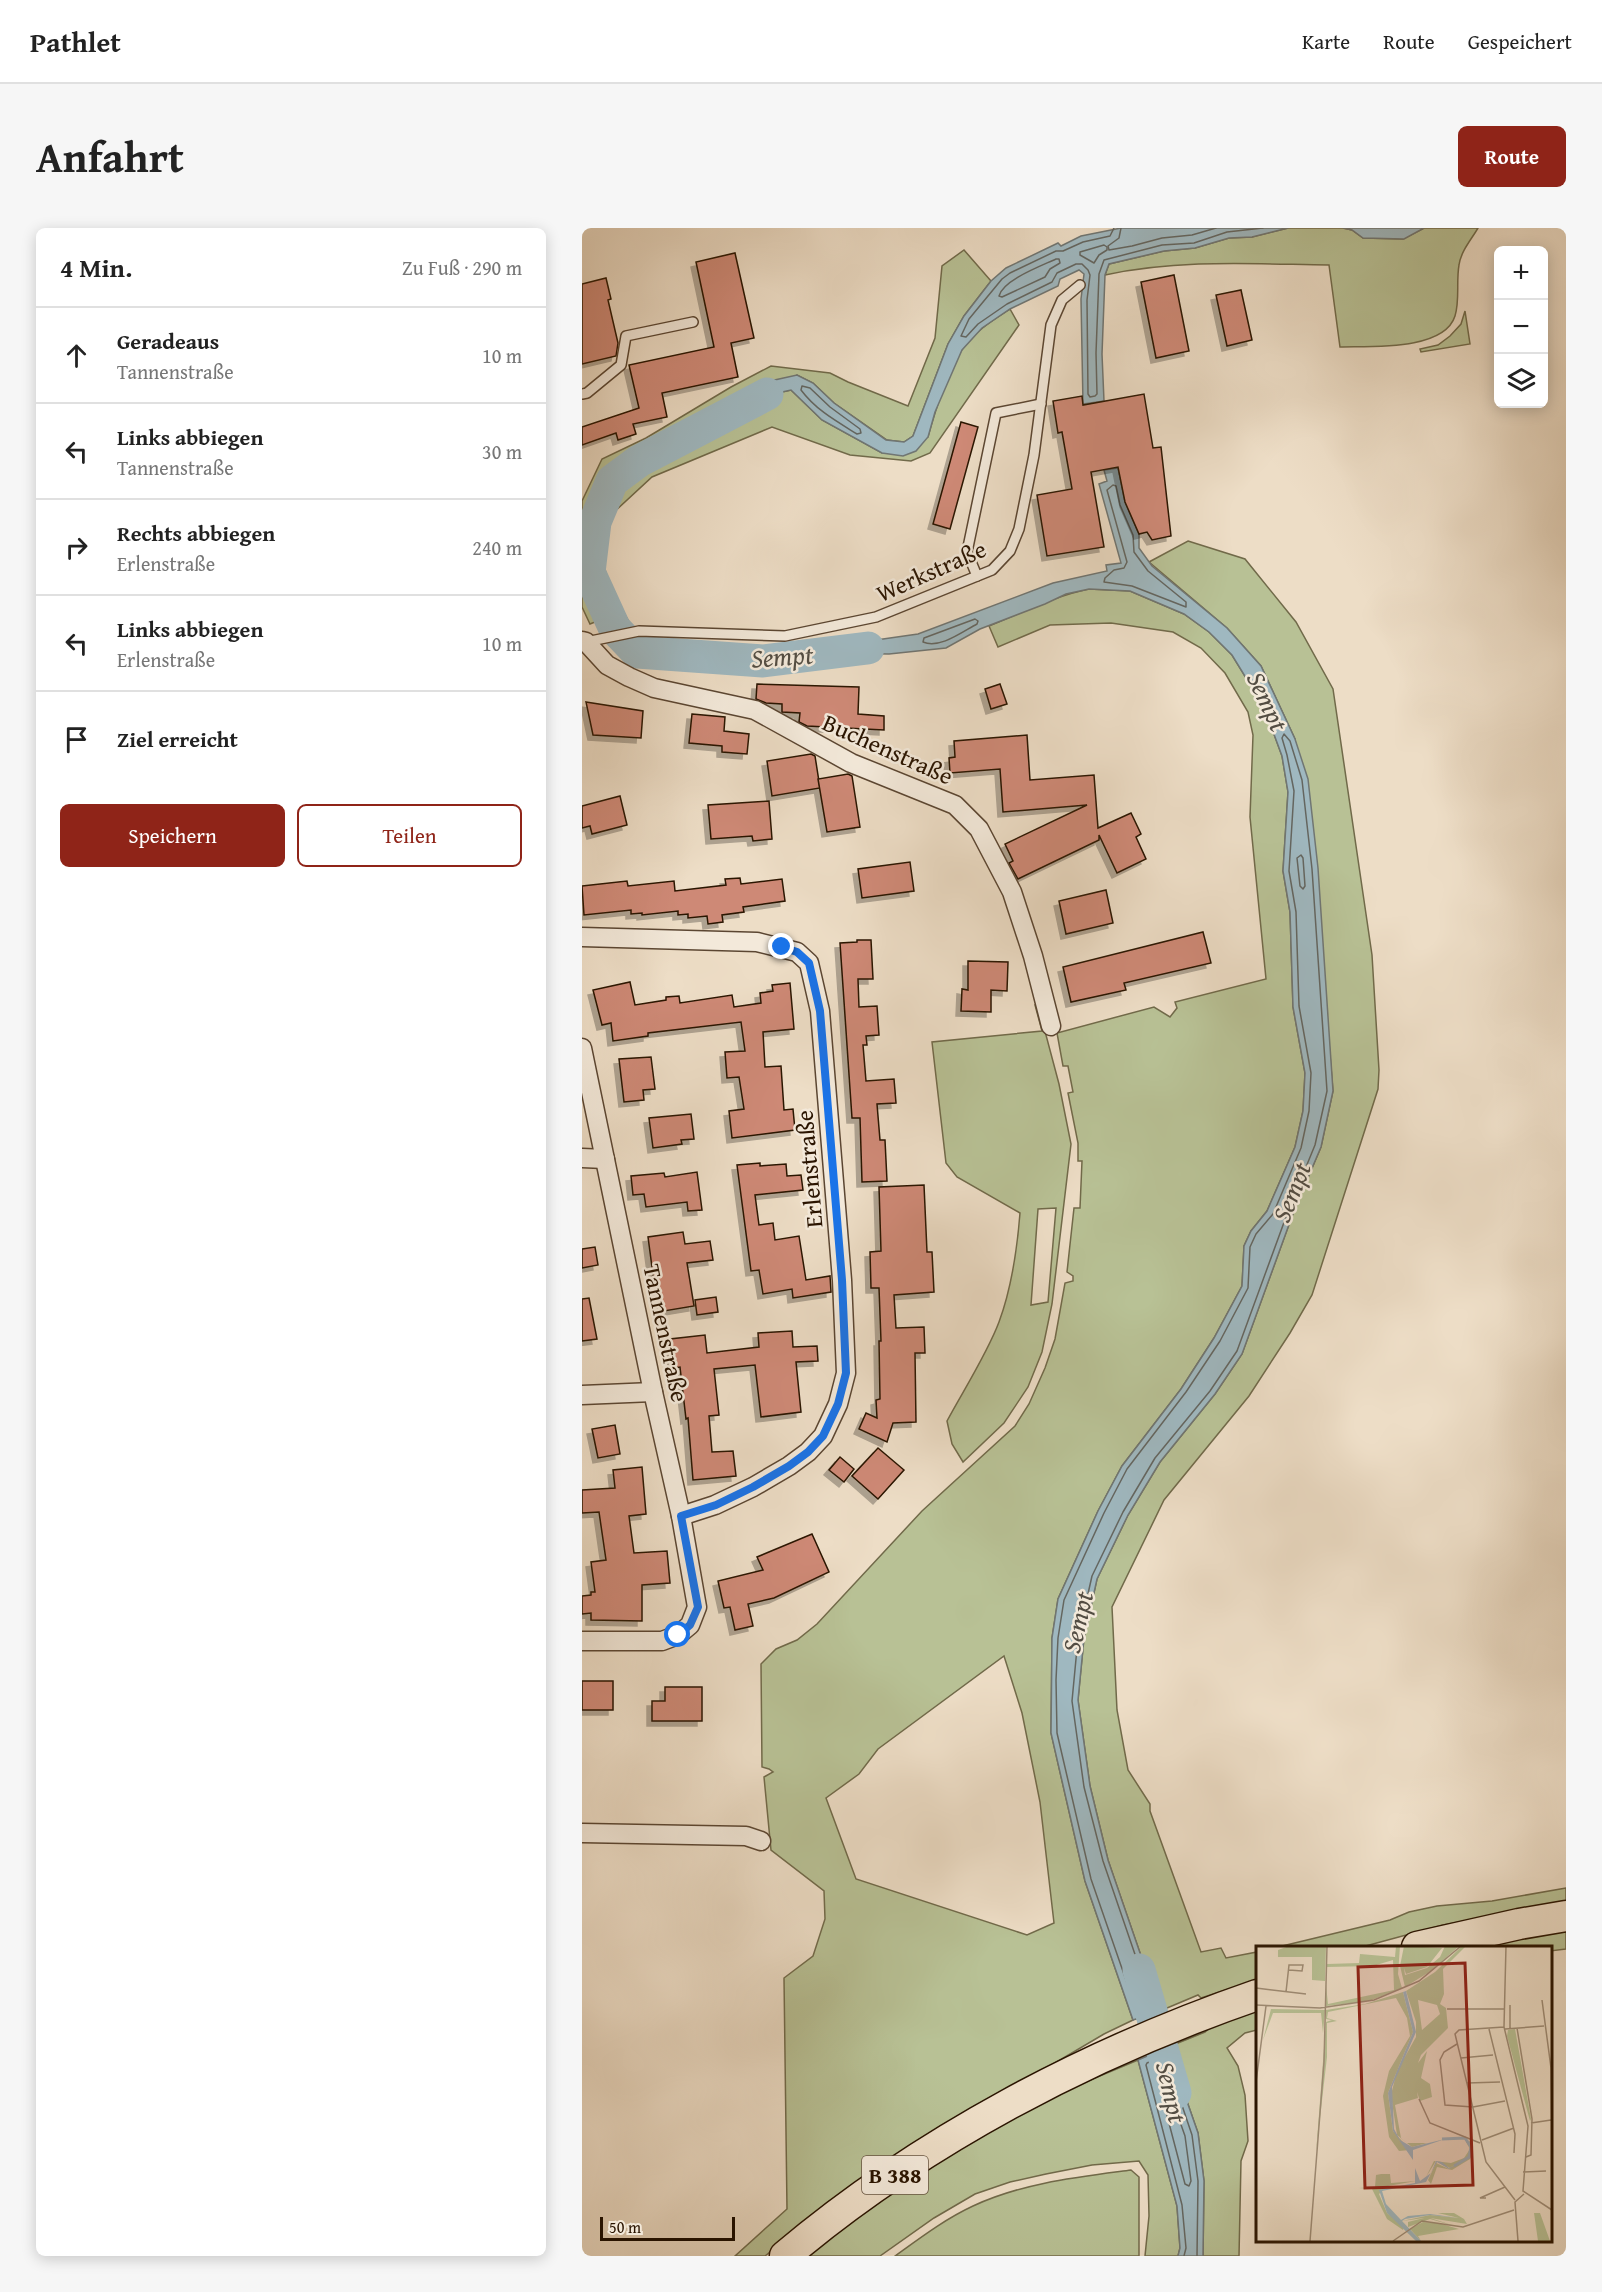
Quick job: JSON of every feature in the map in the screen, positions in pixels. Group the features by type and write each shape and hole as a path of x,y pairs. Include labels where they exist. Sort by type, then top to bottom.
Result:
{"main road":[{"path":"1421,1946 1566,1916"},
{"name":"B 388","path":"785,2256 871,2191 942,2145 1071,2071 1130,2043 1254,1996"}],"street":[{"name":"Buchenstraße","path":"584,641 607,665 629,677 654,688 756,710 851,764 955,805 979,829 1012,892 1033,956 1052,1026"},
{"name":"Erlenstraße","path":"582,937 757,942 782,947 797,952 809,963 820,1011 842,1280 846,1373 838,1404 823,1436 808,1452 789,1466 716,1505 681,1516"},
{"name":"Tannenstraße","path":"582,1048 681,1516 698,1607 690,1625 678,1635 662,1641 582,1641"},
{"path":"582,1158 605,1159"},
{"path":"582,1395 653,1392"},
{"path":"582,1833 746,1836 760,1841"}],"lane":[{"name":"Werkstraße","path":"584,641 639,631 785,636 876,617 992,570 1010,551 1019,529 1041,404 1051,325 1062,300 1080,285"},
{"path":"582,394 587,393 621,365 626,336 693,322"},
{"path":"977,576 967,552 996,413 1041,404"}],"green space":[{"path":"1288,228 1343,228 1352,230 1363,238 1403,239 1424,228 1478,228 1460,260 1455,316 1448,327 1437,335 1405,344 1340,347 1329,265 1189,265 1105,275 1109,264 1164,251 1195,248 1229,238 1252,237"},
{"path":"964,250 991,281 964,316 948,344 913,436 904,442 887,440 834,403 813,383 797,375 732,418 773,394 791,390 822,420 882,453 928,437 942,393 961,351 977,333 1010,309 1019,325 930,453 911,461 850,455 772,427 652,477 613,513 602,557 609,586 628,620 615,614 590,624 582,607 582,501 602,459 646,438 771,366 830,373 908,406 935,338 942,266"},
{"path":"1465,311 1470,344 1421,352 1420,349 1438,345 1450,336 1461,324"},
{"path":"1188,541 1245,559 1296,622 1333,689 1372,955 1379,1070 1378,1089 1312,1295 1249,1396 1164,1500 1112,1607 1117,1710 1128,1770 1150,1804 1150,1811 1201,1952 1221,1948 1226,1958 1256,1952 1256,1980 1201,1998 1198,1995 1160,2011 1108,1860 1090,1786 1078,1700 1084,1638 1097,1579 1128,1515 1160,1462 1215,1394 1242,1354 1295,1208 1321,1147 1333,1091 1326,1007 1295,739 1261,666 1227,628 1149,562"},
{"path":"1089,589 1130,591 1184,614 1209,632 1232,655 1264,707 1282,756 1288,792 1283,871 1290,912 1293,1007 1305,1073 1303,1111 1295,1147 1267,1211 1251,1231 1244,1246 1242,1286 1214,1338 1181,1389 1122,1466 1098,1511 1058,1599 1052,1638 1051,1733 1085,1881 1133,2020 1104,2034 987,2103 810,2220 765,2256 735,2256 787,2209 784,1978 813,1956 825,1919 824,1891 771,1850 764,1777 773,1772 762,1767 761,1664 776,1649 797,1640 817,1624 922,1511 1015,1426 1029,1404 1055,1339 1065,1283 1073,1281 1073,1276 1067,1272 1074,1208 1080,1208 1082,1161 1078,1161 1078,1143 1068,1093 1073,1092 1068,1066 1063,1066 1057,1033 1154,1007 1170,1017 1177,1008 1175,1002 1266,979 1250,817 1253,735 1248,712 1225,673 1201,648 1173,632 1111,623 1050,625 998,647 989,626","holes":["1004,1656 1022,1713 1040,1802 1054,1923 1027,1935 856,1879 826,1798 859,1774 878,1749"]},
{"path":"1035,1005 1038,1005 1059,1084 1071,1144 1052,1304 1042,1352 1028,1387 1004,1423 963,1462 952,1444 947,1421 999,1322 1013,1269 1020,1213 957,1177 946,1163 932,1042 1042,1031","holes":["1056,1208 1048,1302 1031,1305 1038,1209"]},
{"path":"1566,1888 1566,1902 1443,1925 1366,1946 1282,1946 1390,1920 1409,1912 1437,1906 1492,1901"},
{"path":"1566,1927 1566,1949 1551,1951 1551,1946 1466,1946"},
{"path":"1256,2008 1256,2030 1245,2033 1227,2048 1238,2066 1245,2095 1248,2141 1241,2161 1239,2256 1203,2256 1204,2181 1198,2133 1168,2047 1205,2032 1214,2024"},
{"path":"1138,2060 1177,2206 1180,2248 1178,2256 1145,2256 1149,2216 1148,2175 1139,2161 1092,2165 1046,2174 1010,2182 975,2194 934,2218 880,2256 804,2256 895,2189 990,2131 1071,2088"},
{"path":"1131,2170 1139,2177 1139,2256 895,2256 953,2217 992,2198 1031,2186"}],"water":[{"path":"1121,228 1288,228 1252,237 1229,238 1195,248 1164,251 1109,264 1105,275 1102,354 1104,401 1083,404 1081,299 1084,274 1079,270 1060,279 1058,286 1010,309 982,328 962,350 935,412 928,437 916,451 903,456 882,453 822,420 791,390 773,394 732,419 726,410 770,381 797,375 813,383 834,403 886,440 904,442 913,436 948,344 964,316 991,281 1006,268 1058,243 1061,246 1081,236"},
{"path":"1343,228 1424,228 1404,239 1363,238 1352,230"},
{"path":"1118,468 1125,502 1139,534 1139,548 1152,566 1227,628 1261,666 1295,739 1308,779 1318,868 1333,1091 1321,1147 1295,1208 1242,1354 1215,1394 1160,1462 1128,1515 1097,1579 1084,1638 1078,1700 1090,1786 1108,1860 1160,2011 1133,2020 1085,1881 1051,1733 1052,1638 1058,1599 1098,1511 1122,1466 1181,1389 1214,1338 1242,1286 1244,1246 1251,1231 1267,1211 1295,1147 1303,1111 1305,1073 1293,1007 1290,912 1283,871 1288,792 1282,756 1264,707 1232,655 1209,632 1184,614 1130,591 1089,589 1066,594 980,629 946,648 889,654 824,653 841,645 918,634 1053,583 1107,571 1106,565 1121,563 1099,484 1107,481 1104,470"},
{"path":"1168,2047 1198,2133 1204,2181 1203,2256 1178,2256 1180,2248 1177,2206 1138,2060"}],"building":[{"path":"735,253 754,338 731,343 738,377 662,393 667,417 633,424 636,434 618,440 616,433 582,445 582,427 639,408 629,365 714,347 696,262"},
{"path":"1174,275 1189,351 1156,358 1141,282"},
{"path":"606,278 611,299 608,300 618,343 616,356 582,364 582,284"},
{"path":"1241,290 1252,340 1227,346 1216,295"},
{"path":"1144,394 1153,448 1161,447 1171,536 1152,540 1147,532 1139,534 1125,502 1118,467 1091,472 1104,547 1047,556 1037,495 1072,489 1062,432 1058,433 1053,401 1082,396 1083,405"},
{"path":"961,422 978,427 950,529 933,524"},
{"path":"757,684 859,687 858,714 884,716 884,730 807,726 799,722 800,713 782,712 782,704 766,703 756,699"},
{"path":"1000,684 1007,704 991,709 985,689"},
{"path":"586,702 643,711 641,738 593,735"},
{"path":"692,714 725,717 724,731 749,734 747,754 722,752 722,746 689,743"},
{"path":"1027,735 1030,780 1094,775 1098,828 1131,813 1141,834 1136,837 1146,859 1117,873 1099,835 1099,840 1018,879 1009,863 1013,861 1005,844 1087,805 1003,812 1000,769 950,773 949,758 955,757 954,741"},
{"path":"811,754 815,756 820,788 772,796 767,761"},
{"path":"848,774 852,776 860,827 827,832 818,779"},
{"path":"620,796 627,825 592,834 590,826 582,828 582,806"},
{"path":"769,801 772,839 753,841 752,836 711,839 708,805"},
{"path":"910,862 914,891 862,898 858,869"},
{"path":"740,878 741,884 782,879 785,901 743,907 744,912 722,915 723,922 708,924 707,916 688,918 688,914 678,915 678,911 642,915 642,913 631,914 631,910 584,915 582,886 627,881 628,886 674,881 675,891 726,885 725,879"},
{"path":"1106,890 1113,923 1066,934 1059,901"},
{"path":"1203,932 1211,963 1124,983 1126,990 1071,1002 1063,967"},
{"path":"857,940 871,940 873,979 858,979 859,1007 877,1006 879,1035 866,1036 867,1045 863,1045 866,1081 894,1079 896,1103 877,1104 880,1140 885,1140 887,1181 862,1182 860,1118 852,1118 840,943 857,942"},
{"path":"968,961 1008,962 1007,991 991,990 991,1012 961,1011 962,989 968,990"},
{"path":"630,982 635,1005 666,1000 666,997 679,996 680,1003 732,995 734,1007 761,1003 760,993 773,991 772,985 790,983 794,1029 763,1032 765,1067 781,1066 784,1110 793,1109 795,1130 732,1138 729,1111 744,1109 739,1077 727,1078 725,1052 745,1051 741,1022 648,1033 648,1036 613,1041 611,1023 602,1025 593,990"},
{"path":"651,1057 655,1089 643,1090 644,1100 624,1102 619,1059"},
{"path":"691,1114 694,1139 681,1140 682,1144 653,1148 649,1118"},
{"path":"760,1163 760,1166 786,1164 787,1176 801,1175 803,1190 755,1195 759,1225 773,1223 775,1240 799,1236 806,1280 830,1276 831,1292 793,1298 792,1289 763,1294 759,1270 751,1271 737,1165"},
{"path":"697,1172 702,1210 688,1211 687,1202 646,1207 644,1194 633,1195 631,1176 664,1173 665,1177"},
{"path":"924,1185 927,1252 932,1252 934,1292 894,1295 896,1328 924,1327 925,1353 915,1353 916,1422 893,1423 887,1442 859,1429 866,1413 877,1418 876,1400 880,1399 879,1288 871,1288 870,1252 881,1251 879,1187"},
{"path":"683,1232 685,1244 710,1241 713,1260 687,1263 694,1306 658,1312 648,1237"},
{"path":"595,1247 598,1265 582,1268 582,1249"},
{"path":"716,1297 718,1312 697,1315 695,1300"},
{"path":"589,1298 597,1339 582,1341 582,1299"},
{"path":"792,1331 793,1347 817,1346 818,1361 796,1362 801,1412 761,1417 755,1365 714,1369 719,1415 709,1416 712,1452 733,1451 736,1476 693,1480 688,1418 686,1419 680,1367 674,1368 670,1339 705,1335 707,1353 759,1347 758,1333"},
{"path":"615,1425 620,1454 598,1458 592,1429"},
{"path":"878,1448 904,1470 878,1499 852,1476"},
{"path":"840,1457 854,1469 844,1482 829,1470"},
{"path":"642,1467 646,1514 629,1516 634,1553 667,1551 670,1583 642,1585 642,1621 591,1620 591,1613 582,1614 582,1596 595,1592 591,1562 606,1560 599,1512 582,1513 582,1490 615,1488 613,1470"},
{"path":"812,1534 829,1572 774,1598 748,1604 753,1626 735,1630 730,1607 724,1608 718,1581 763,1570 757,1557"},
{"path":"582,1681 613,1681 613,1710 582,1710"},
{"path":"665,1687 702,1687 702,1721 652,1721 652,1701 665,1701"}],"waterway":[{"name":"Sempt","path":"767,394 639,461 612,481 595,522 589,572 615,629 637,652 763,661 868,648"},
{"name":"Sempt","path":"1139,1970 1175,2093"}],"route":[{"path":"678,1635 690,1625 698,1607 681,1516 716,1505 753,1487 808,1452 823,1436 838,1404 846,1373 842,1280 820,1011 809,963 797,952 782,947"}]}
